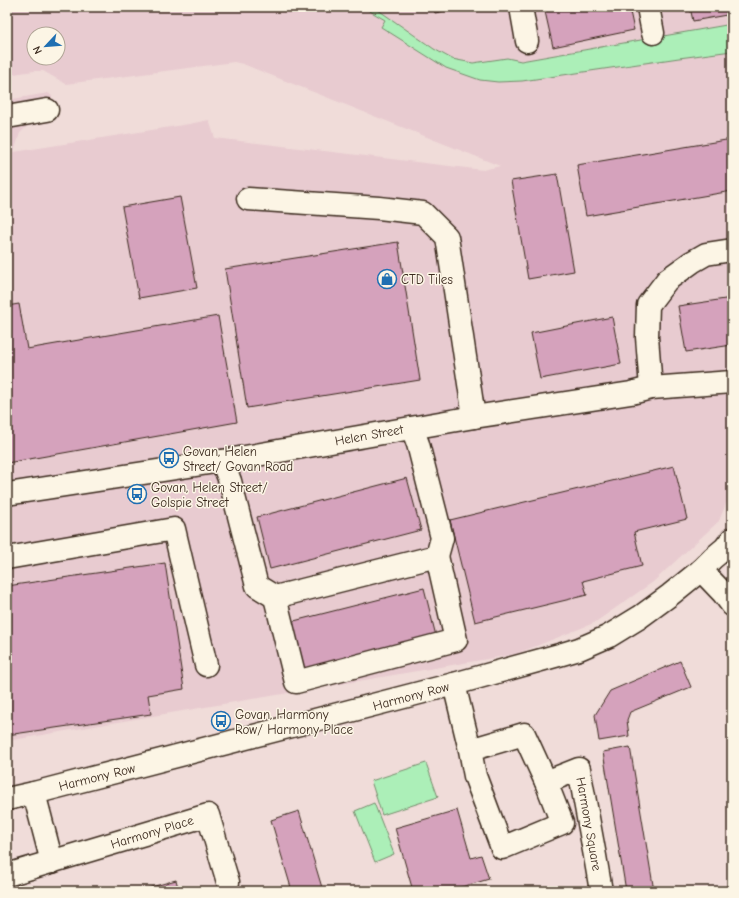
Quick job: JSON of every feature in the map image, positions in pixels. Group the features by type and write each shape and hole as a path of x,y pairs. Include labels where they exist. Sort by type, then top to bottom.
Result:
{"street":[{"path":"521,7 526,41"},
{"path":"648,7 653,33"},
{"path":"7,117 46,110"},
{"path":"248,199 379,208 423,213 447,237 474,417"},
{"path":"651,388 647,337 648,305 667,280 692,262 706,254 732,250"},
{"name":"Helen Street","path":"7,494 222,461 474,417 631,393 651,388 732,382"},
{"path":"222,461 230,481 257,586 275,597 296,682 456,640 437,556 442,538 418,444 412,428"},
{"path":"7,558 174,529 206,666"},
{"name":"Harmony Row","path":"7,799 454,684 579,649 608,636 640,617 700,570 725,548 732,539"},
{"path":"275,597 437,556"},
{"path":"700,570 723,593 732,605"},
{"name":"Harmony Square","path":"454,684 475,776 502,848 562,823 546,782 524,734 470,750"},
{"name":"Harmony Square","path":"546,782 579,770 601,891"},
{"path":"34,793 52,862"},
{"name":"Harmony Place","path":"7,876 208,815 228,882"}],"shaded area":[{"path":"7,7 363,7 385,20 381,27 498,82 522,81 732,51 732,489 719,521 653,582 594,623 516,654 7,741 7,100 48,93 52,96 52,120 27,126 20,133 14,152 209,120 215,138 483,170 500,166 243,64 234,62 66,84 43,71 7,75"},
{"path":"374,7 732,7 732,24 521,61 507,58 473,63 452,59 434,49"}],"green space":[{"path":"363,7 374,7 434,49 452,59 473,63 507,58 521,61 732,24 732,51 522,81 498,82 480,80 446,68 381,27 385,20"},
{"path":"426,763 438,797 382,815 371,781"},
{"path":"374,803 394,854 375,862 355,811"}],"building":[{"path":"433,7 464,7 435,13"},
{"path":"544,7 629,7 634,30 553,47"},
{"path":"690,7 732,7 732,14 693,21"},
{"path":"732,139 732,191 586,216 577,165"},
{"path":"557,174 574,271 528,279 511,181"},
{"path":"180,197 197,288 139,298 122,207"},
{"path":"398,242 420,380 247,408 225,269"},
{"path":"732,298 732,345 686,352 678,306"},
{"path":"19,304 27,349 218,316 237,422 7,463 7,306"},
{"path":"612,317 621,364 540,379 531,333"},
{"path":"674,466 687,519 634,532 642,566 583,581 587,595 475,622 450,520"},
{"path":"407,478 421,530 270,569 257,517"},
{"path":"165,563 184,689 148,695 151,714 7,735 7,586"},
{"path":"424,588 436,636 299,671 286,623"},
{"path":"680,661 691,687 630,712 627,720 629,736 599,741 595,715 610,691"},
{"path":"630,747 654,891 626,891 603,752"},
{"path":"457,810 471,858 481,855 489,879 448,891 413,891 395,828"},
{"path":"299,811 323,891 292,891 271,820"},
{"path":"176,880 179,891 149,891 148,888"}],"place":[{"name":"CTD Tiles","path":"387,279"},
{"name":"Govan, Helen Street/ Govan Road","path":"169,458"},
{"name":"Govan, Helen Street/ Golspie Street","path":"137,494"},
{"name":"Govan, Harmony Row/ Harmony Place","path":"221,721"}]}
